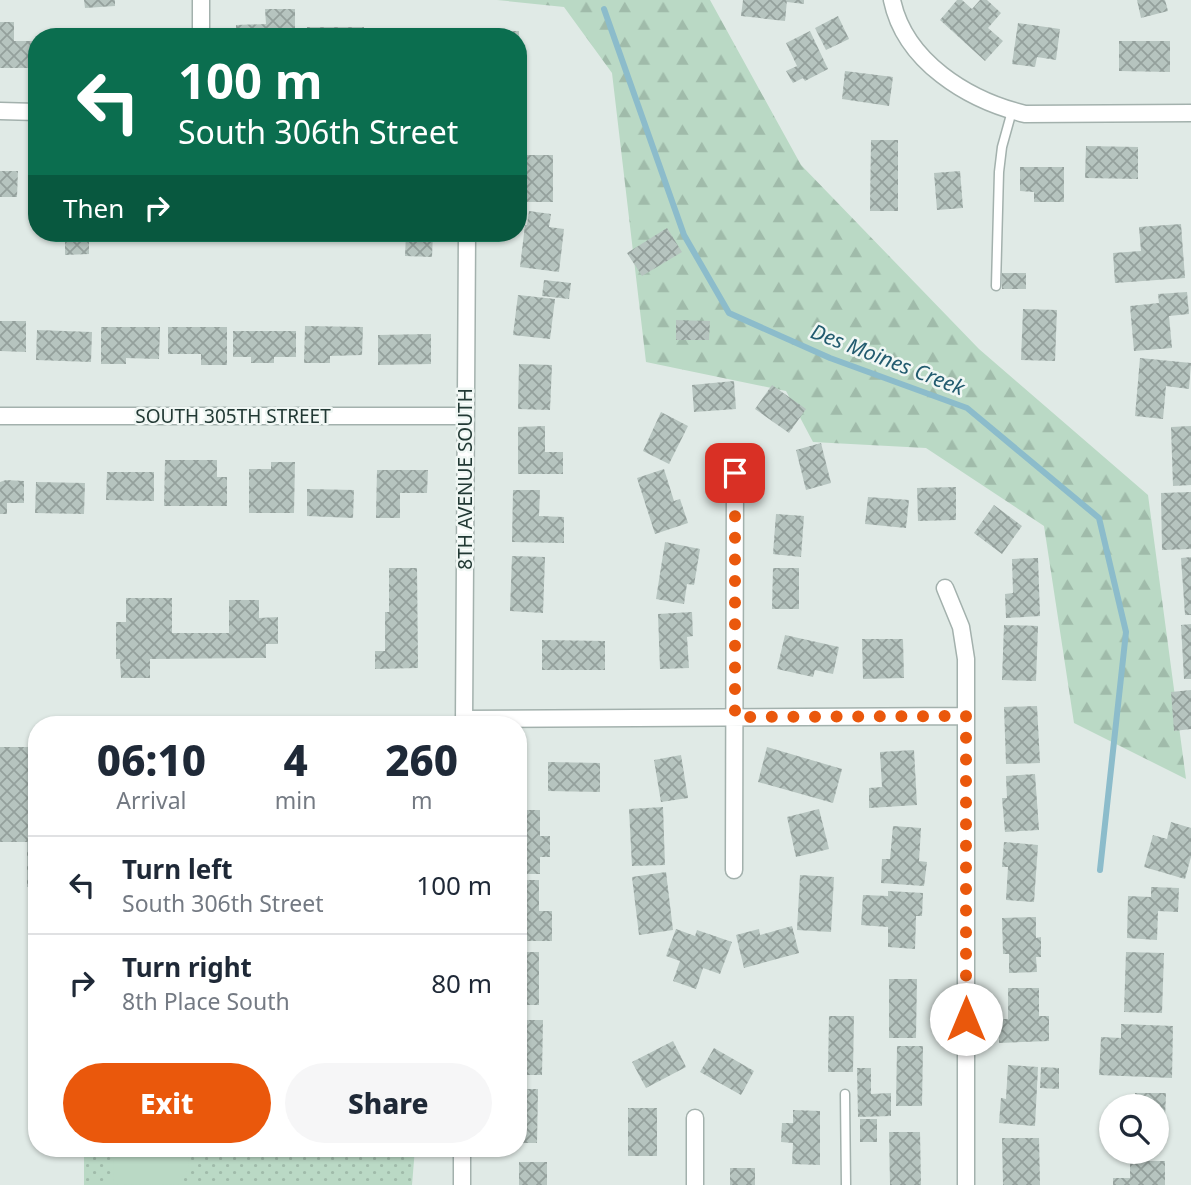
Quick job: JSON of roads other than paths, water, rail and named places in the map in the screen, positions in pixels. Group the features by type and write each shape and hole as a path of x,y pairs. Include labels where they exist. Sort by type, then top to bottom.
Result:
{"street":[{"path":"201,0 201,28"},
{"path":"892,0 898,19 913,45 942,75 981,100 1025,114 1191,113"},
{"path":"0,111 28,112"},
{"name":"8TH AVENUE SOUTH","path":"464,716 467,242"},
{"name":"SOUTH 305TH STREET","path":"0,416 465,416"},
{"path":"734,870 735,473"},
{"path":"945,588 956,609 965,646 966,1185"},
{"path":"527,721 966,716"},
{"path":"695,1118 695,1185"},
{"path":"462,1157 462,1185"}],"lane":[{"path":"996,286 999,172 1002,147 1012,111"},
{"path":"845,1094 846,1185"}],"waterway":[{"name":"Des Moines Creek","path":"604,9 684,235 729,313 830,358 967,408 1099,518 1126,632 1100,870"}]}
